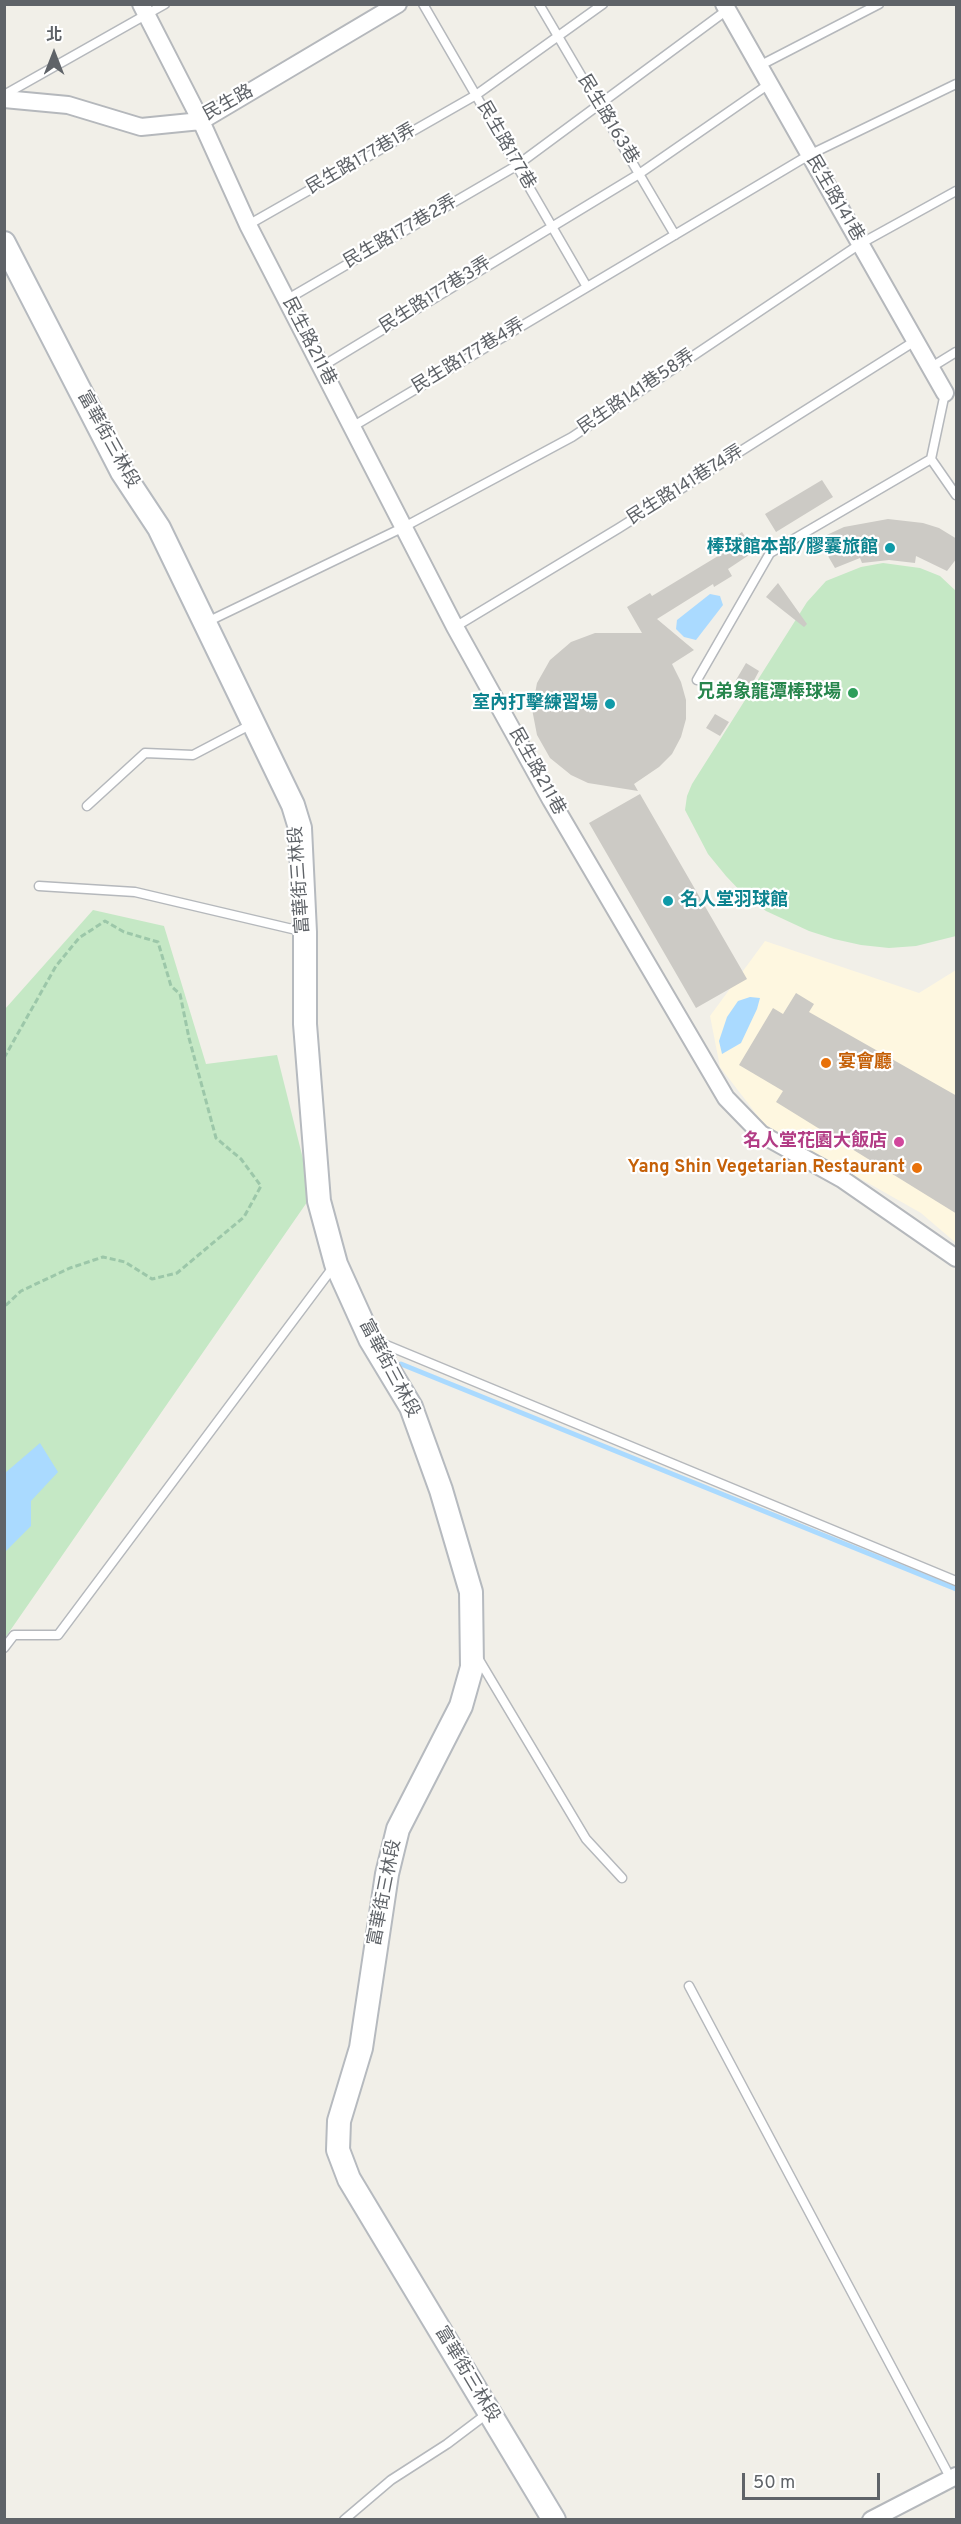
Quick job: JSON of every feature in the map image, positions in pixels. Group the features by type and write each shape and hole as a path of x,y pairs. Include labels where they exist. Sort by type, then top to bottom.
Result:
{"street":[{"name":"民生路","path":"4,99 68,105 141,127 201,121 398,4"},
{"name":"民生路141巷","path":"726,7 945,393"},
{"name":"民生路211巷","path":"144,10 201,121 248,225 456,627 551,800 726,1098 761,1134 842,1179 957,1258"},
{"name":"富華街三林段","path":"4,243 122,472 159,528 293,805 300,828 305,932 305,1024 319,1201 336,1264 370,1339 411,1407 441,1490 471,1592 472,1667 461,1706 398,1829 387,1874 361,2048 339,2121 338,2150 349,2179 554,2520"},
{"path":"871,2520 954,2477"}],"lane":[{"path":"4,95 144,10 165,4"},
{"name":"民生路177巷","path":"423,4 587,287"},
{"name":"民生路163巷","path":"538,4 675,235"},
{"name":"民生路177巷1弄","path":"248,225 476,95 603,4"},
{"path":"759,66 879,4"},
{"name":"民生路177巷2弄","path":"286,300 516,166 726,7"},
{"name":"民生路177巷3弄","path":"321,367 551,225 639,174 769,84"},
{"name":"民生路177巷4弄","path":"352,427 809,155 957,84"},
{"name":"民生路141巷58弄","path":"204,624 404,527 572,437 860,244 957,191"},
{"name":"民生路141巷74弄","path":"456,627 619,528 915,341"},
{"path":"930,368 957,352"},
{"path":"697,680 770,553 931,459 945,393"},
{"path":"931,459 957,495"},
{"path":"87,806 145,753 193,755 253,724"},
{"path":"39,886 135,892 305,932"},
{"path":"4,1648 14,1635 58,1635 336,1264"},
{"path":"370,1339 957,1581"},
{"path":"472,1647 586,1839 622,1878"},
{"path":"689,1986 954,2477"},
{"path":"344,2520 391,2481 447,2445 489,2413"}],"path":[{"path":"4,1058 56,966 79,938 105,921 124,932 158,942 171,986 180,994 189,1038 216,1138 241,1159 261,1186 243,1217 177,1273 152,1279 125,1262 103,1257 70,1268 21,1291 4,1307"}],"shaded area":[{"path":"765,941 919,993 956,970 956,1243 921,1213 764,1124 720,1067 710,1016"}],"green space":[{"name":"兄弟象龍潭棒球場","path":"883,563 920,568 940,576 956,591 956,936 916,946 889,948 834,939 809,931 766,911 744,895 708,854 685,810 692,784 807,602 826,581 861,567"},
{"path":"93,910 164,926 206,1064 277,1055 312,1195 5,1638 5,1009"}],"water":[{"path":"710,594 720,596 723,605 696,640 684,637 676,629 677,620"},
{"path":"750,997 760,998 741,1043 722,1054 719,1041 727,1017 738,1001"},
{"path":"40,1443 58,1472 31,1501 31,1526 5,1552 5,1473"}],"building":[{"path":"822,480 833,497 776,532 765,514"},
{"name":"棒球館本部/膠囊旅館","path":"888,519 923,523 939,528 957,539 957,558 947,571 916,556 915,563 889,560 862,563 860,558 835,568 818,539 844,527"},
{"name":"室內打擊練習場","path":"742,532 755,551 728,569 732,576 714,587 713,584 657,619 694,650 672,664 681,682 686,700 686,719 681,737 672,754 659,767 634,784 638,791 588,783 571,775 550,758 537,735 532,709 537,683 550,660 571,642 595,633 642,633 627,607 650,593 652,596 723,553 719,548"},
{"path":"778,583 807,624 804,627 766,597"},
{"path":"746,663 759,671 750,688 736,680"},
{"path":"715,714 729,722 720,736 706,728"},
{"name":"名人堂羽球館","path":"640,794 747,979 696,1008 589,823"},
{"name":"名人堂花園大飯店","path":"796,993 814,1004 809,1012 957,1096 957,1214 776,1102 783,1091 739,1065 773,1008 783,1014"}],"waterway":[{"path":"401,1364 956,1589"}],"place":[{"name":"棒球館本部/膠囊旅館","path":"890,548"},
{"name":"兄弟象龍潭棒球場","path":"853,693"},
{"name":"室內打擊練習場","path":"610,704"},
{"name":"名人堂羽球館","path":"668,901"},
{"name":"宴會廳","path":"826,1063"},
{"name":"名人堂花園大飯店","path":"899,1142"},
{"name":"Yang Shin Vegetarian Restaurant","path":"917,1168"}]}
